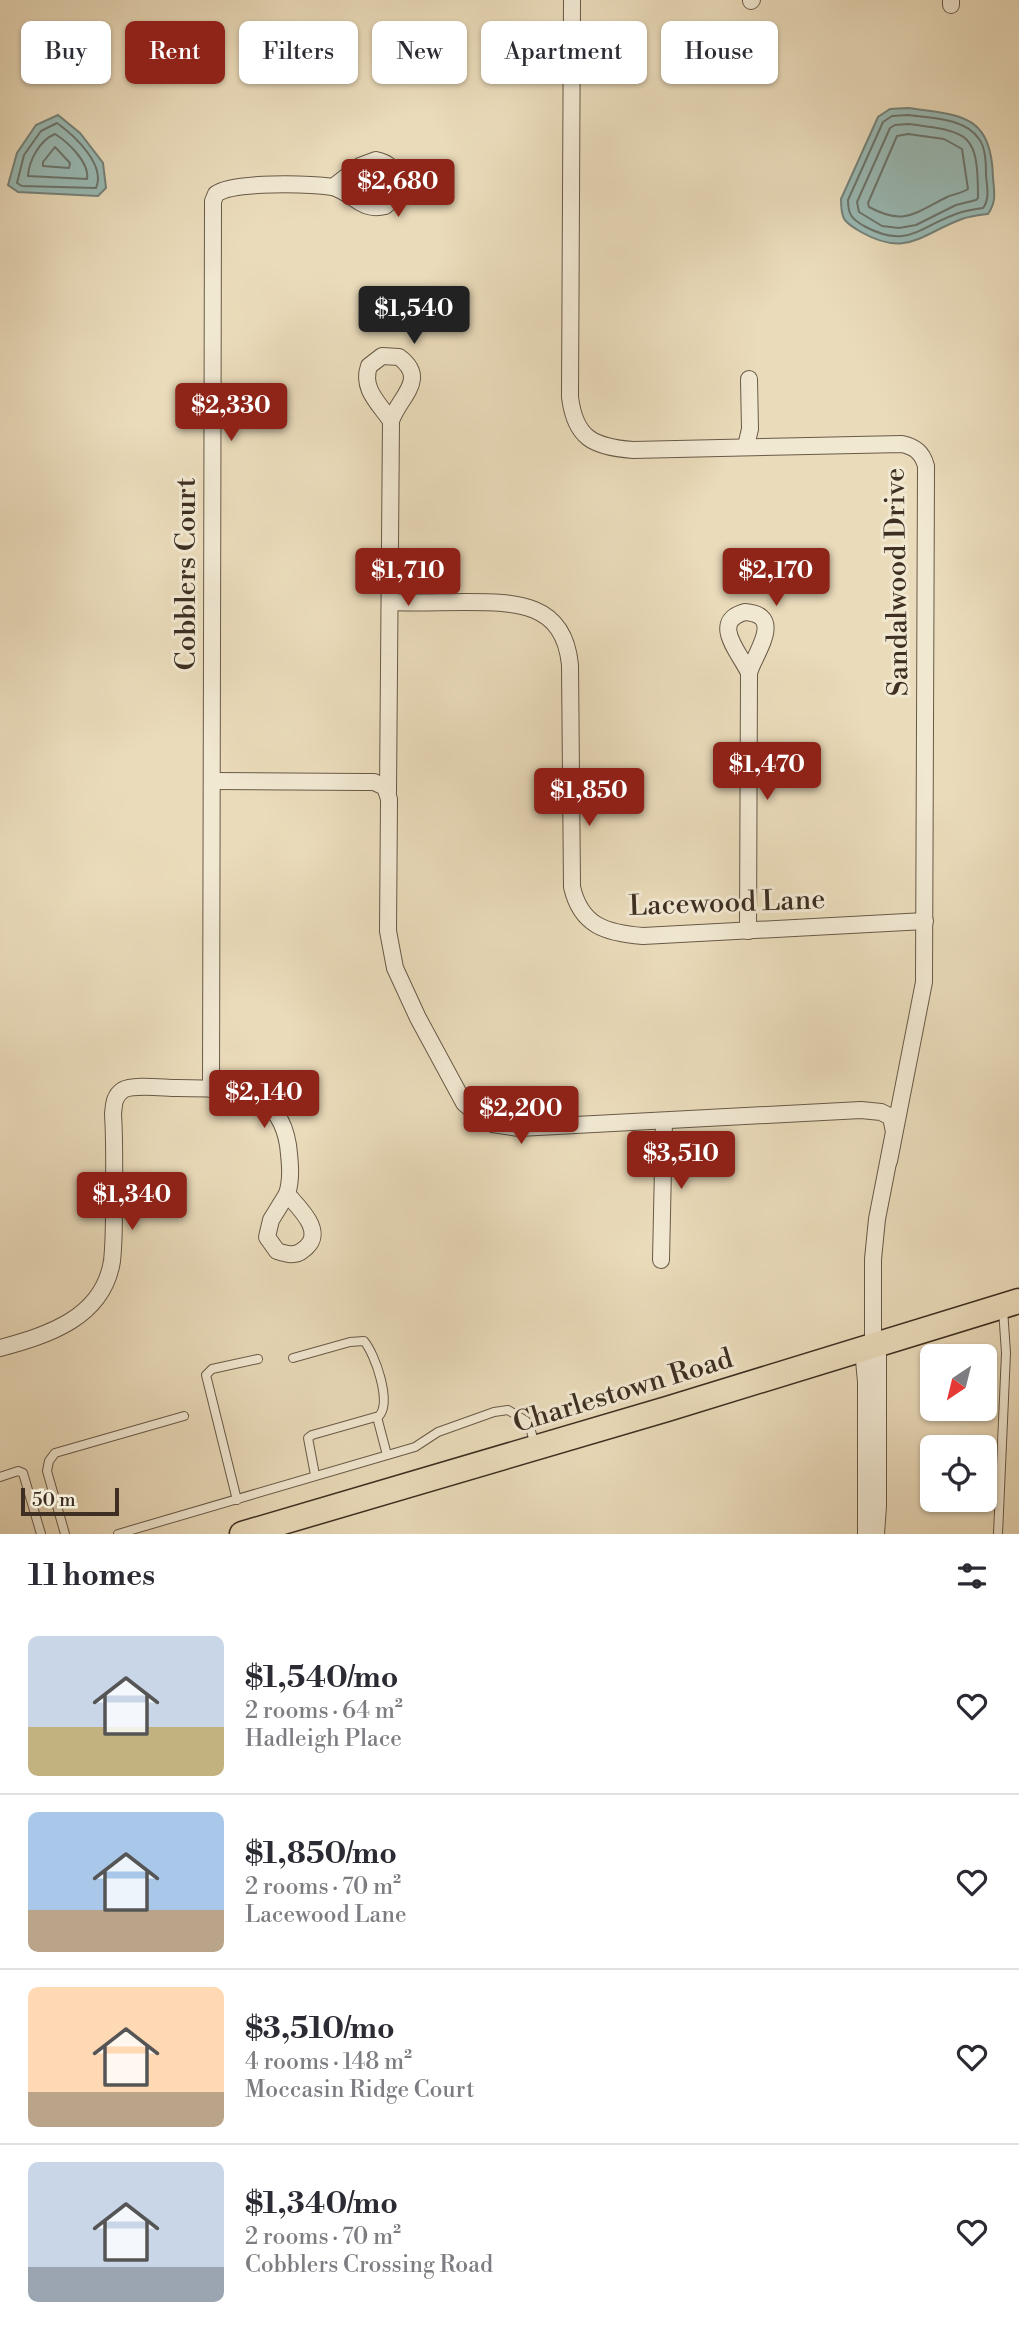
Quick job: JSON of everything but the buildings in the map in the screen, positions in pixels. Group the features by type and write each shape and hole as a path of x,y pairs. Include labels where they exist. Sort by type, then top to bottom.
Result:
{"main road":[{"name":"Charlestown Road","path":"254,1532 1011,1303"}],"street":[{"name":"Sandalwood Drive","path":"572,0 570,397 580,431 608,448 632,450 902,444 918,450 924,457 927,516 925,921 922,998 889,1161"},
{"name":"Cobblers Court","path":"213,781 213,201 216,194 229,188 260,185 333,187"},
{"path":"746,446 750,429 749,379"},
{"path":"391,421 388,930 391,956 418,1018 464,1103 493,1124 519,1128 843,1111 881,1112 891,1117 894,1122 877,1219 873,1259 872,1346 879,1455 876,1534"},
{"name":"Lacewood Lane","path":"390,602 523,604 544,614 561,630 569,652 570,665 572,887 581,912 601,928 614,933 636,935 925,921"},
{"path":"748,931 749,673"},
{"path":"211,1089 213,781 374,782 385,787 388,792"},
{"path":"0,1348 44,1335 72,1322 94,1302 102,1290 112,1261 113,1114 115,1098 120,1092 136,1087 211,1089 248,1093 269,1105 286,1136 290,1157 288,1194"},
{"path":"661,1260 664,1121"},
{"path":"866,1534 866,1382 872,1346"}],"lane":[{"path":"998,1534 1006,1353 1011,1303"},
{"path":"293,1358 350,1342 364,1341 374,1359 383,1390 384,1408 377,1417 312,1435 307,1443 315,1475"},
{"path":"237,1500 206,1379 212,1369 258,1359"},
{"path":"118,1534 415,1447 438,1432 494,1412 508,1410 526,1421 535,1448"},
{"path":"65,1534 47,1471 55,1453 184,1416"},
{"path":"377,1417 387,1455"},
{"path":"0,1477 18,1471 23,1473 41,1534"}],"water":[{"path":"908,108 958,116 979,129 991,156 994,201 988,214 962,219 913,241 890,243 877,240 847,223 842,212 841,199 878,117 890,109"},
{"path":"58,115 80,133 103,163 106,188 98,196 18,192 8,185 17,153 36,125"}]}
